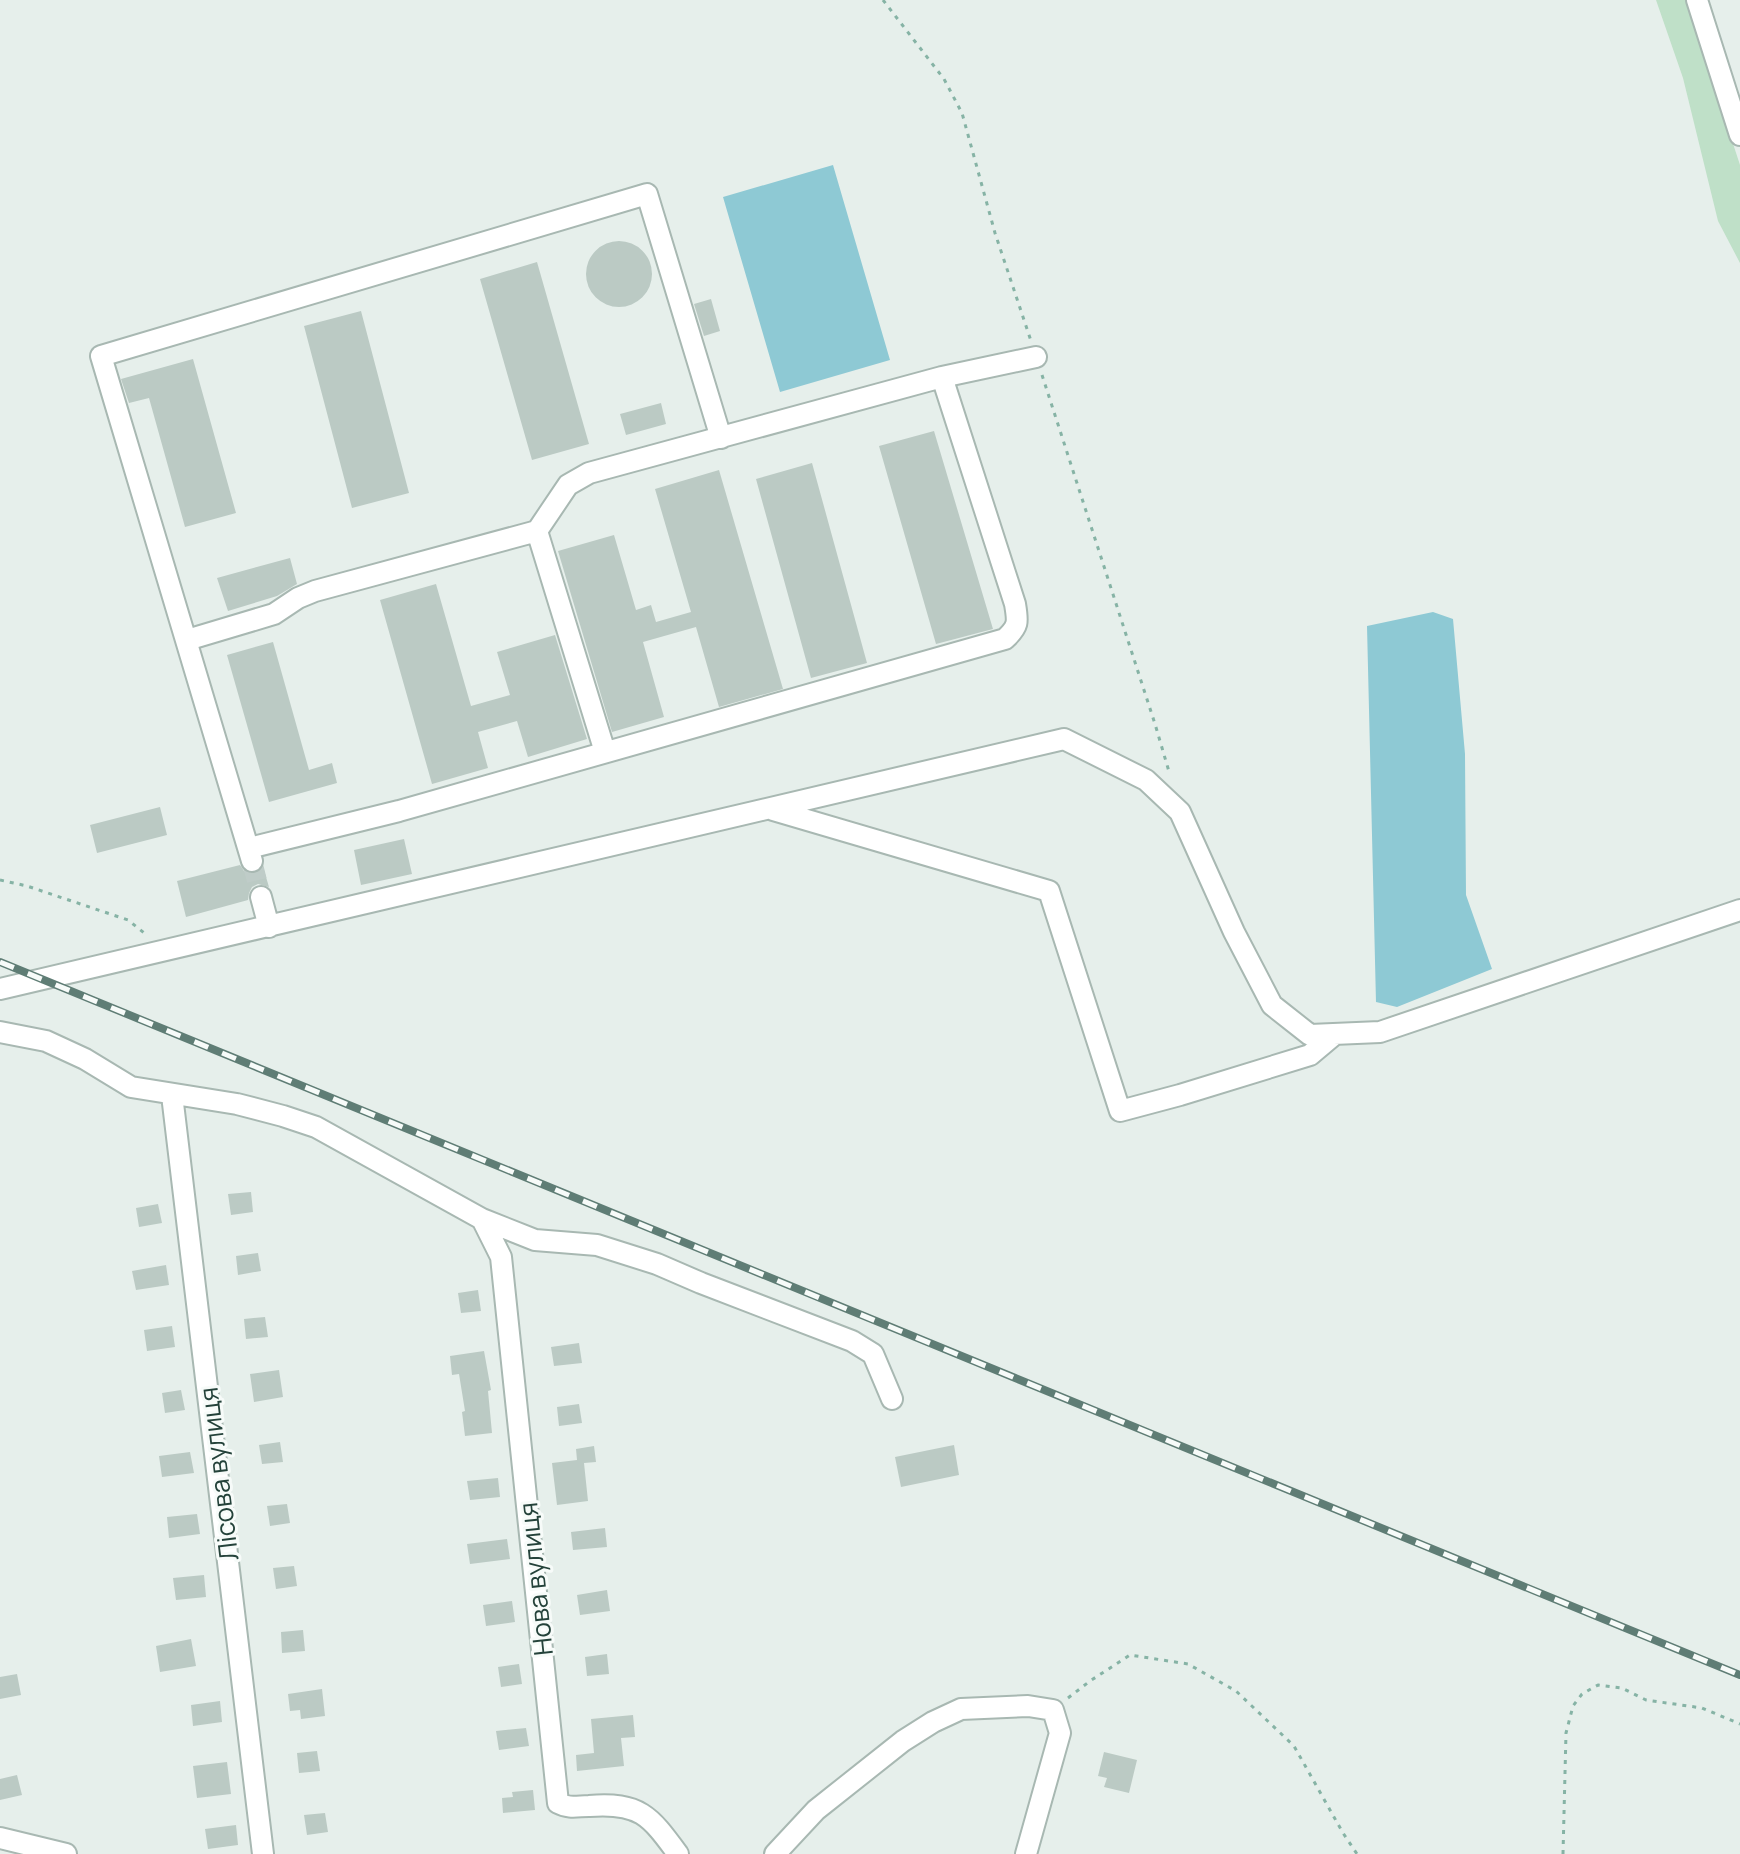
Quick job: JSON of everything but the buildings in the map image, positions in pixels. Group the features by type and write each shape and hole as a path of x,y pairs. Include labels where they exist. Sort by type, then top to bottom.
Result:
{"street":[{"path":"1697,0 1740,135"},
{"path":"721,438 647,194 101,356 251,855 1005,639 1018,620 1015,604 942,377"},
{"path":"187,640 274,614 315,591 537,531 568,485 589,473 942,377 1036,357"},
{"path":"537,531 605,752"},
{"path":"0,989 1064,739 1146,780 1180,812 1234,932 1272,1005 1310,1035 1380,1032 1740,910"},
{"path":"769,809 1049,891 1120,1111 1310,1055 1335,1034"},
{"path":"261,897 269,927"},
{"path":"0,1032 46,1041 85,1059 131,1087 237,1104 316,1127 482,1219 535,1240 597,1245 657,1264 852,1341 873,1354 892,1399"},
{"name":"Лісова вулиця","path":"172,1095 263,1854"},
{"name":"Нова вулиця","path":"482,1219 501,1257 558,1803 566,1807 607,1804 640,1811 656,1824 678,1854"},
{"path":"501,1257 535,1240"},
{"path":"775,1854 816,1810 903,1741 933,1722 961,1709 1028,1706 1053,1710 1060,1733 1026,1854"},
{"path":"0,1838 66,1854"}],"path":[{"path":"883,0 944,79 962,113 995,233 1172,783"},
{"path":"0,880 128,920 166,951"},
{"path":"1053,1710 1130,1655 1188,1664 1236,1691 1294,1746 1357,1854"},
{"path":"1563,1854 1566,1733 1573,1706 1582,1694 1598,1685 1622,1688 1646,1700 1702,1708 1740,1724"}],"green space":[{"path":"1656,0 1686,0 1740,165 1740,263 1718,221 1683,78"}],"water":[{"path":"833,165 890,360 780,392 723,197"},
{"path":"1433,612 1453,619 1465,754 1466,895 1492,969 1397,1007 1376,1002 1367,626"}],"tunnel":[{"path":"252,861 261,897"}],"railway":[{"path":"0,962 1740,1675"}]}
